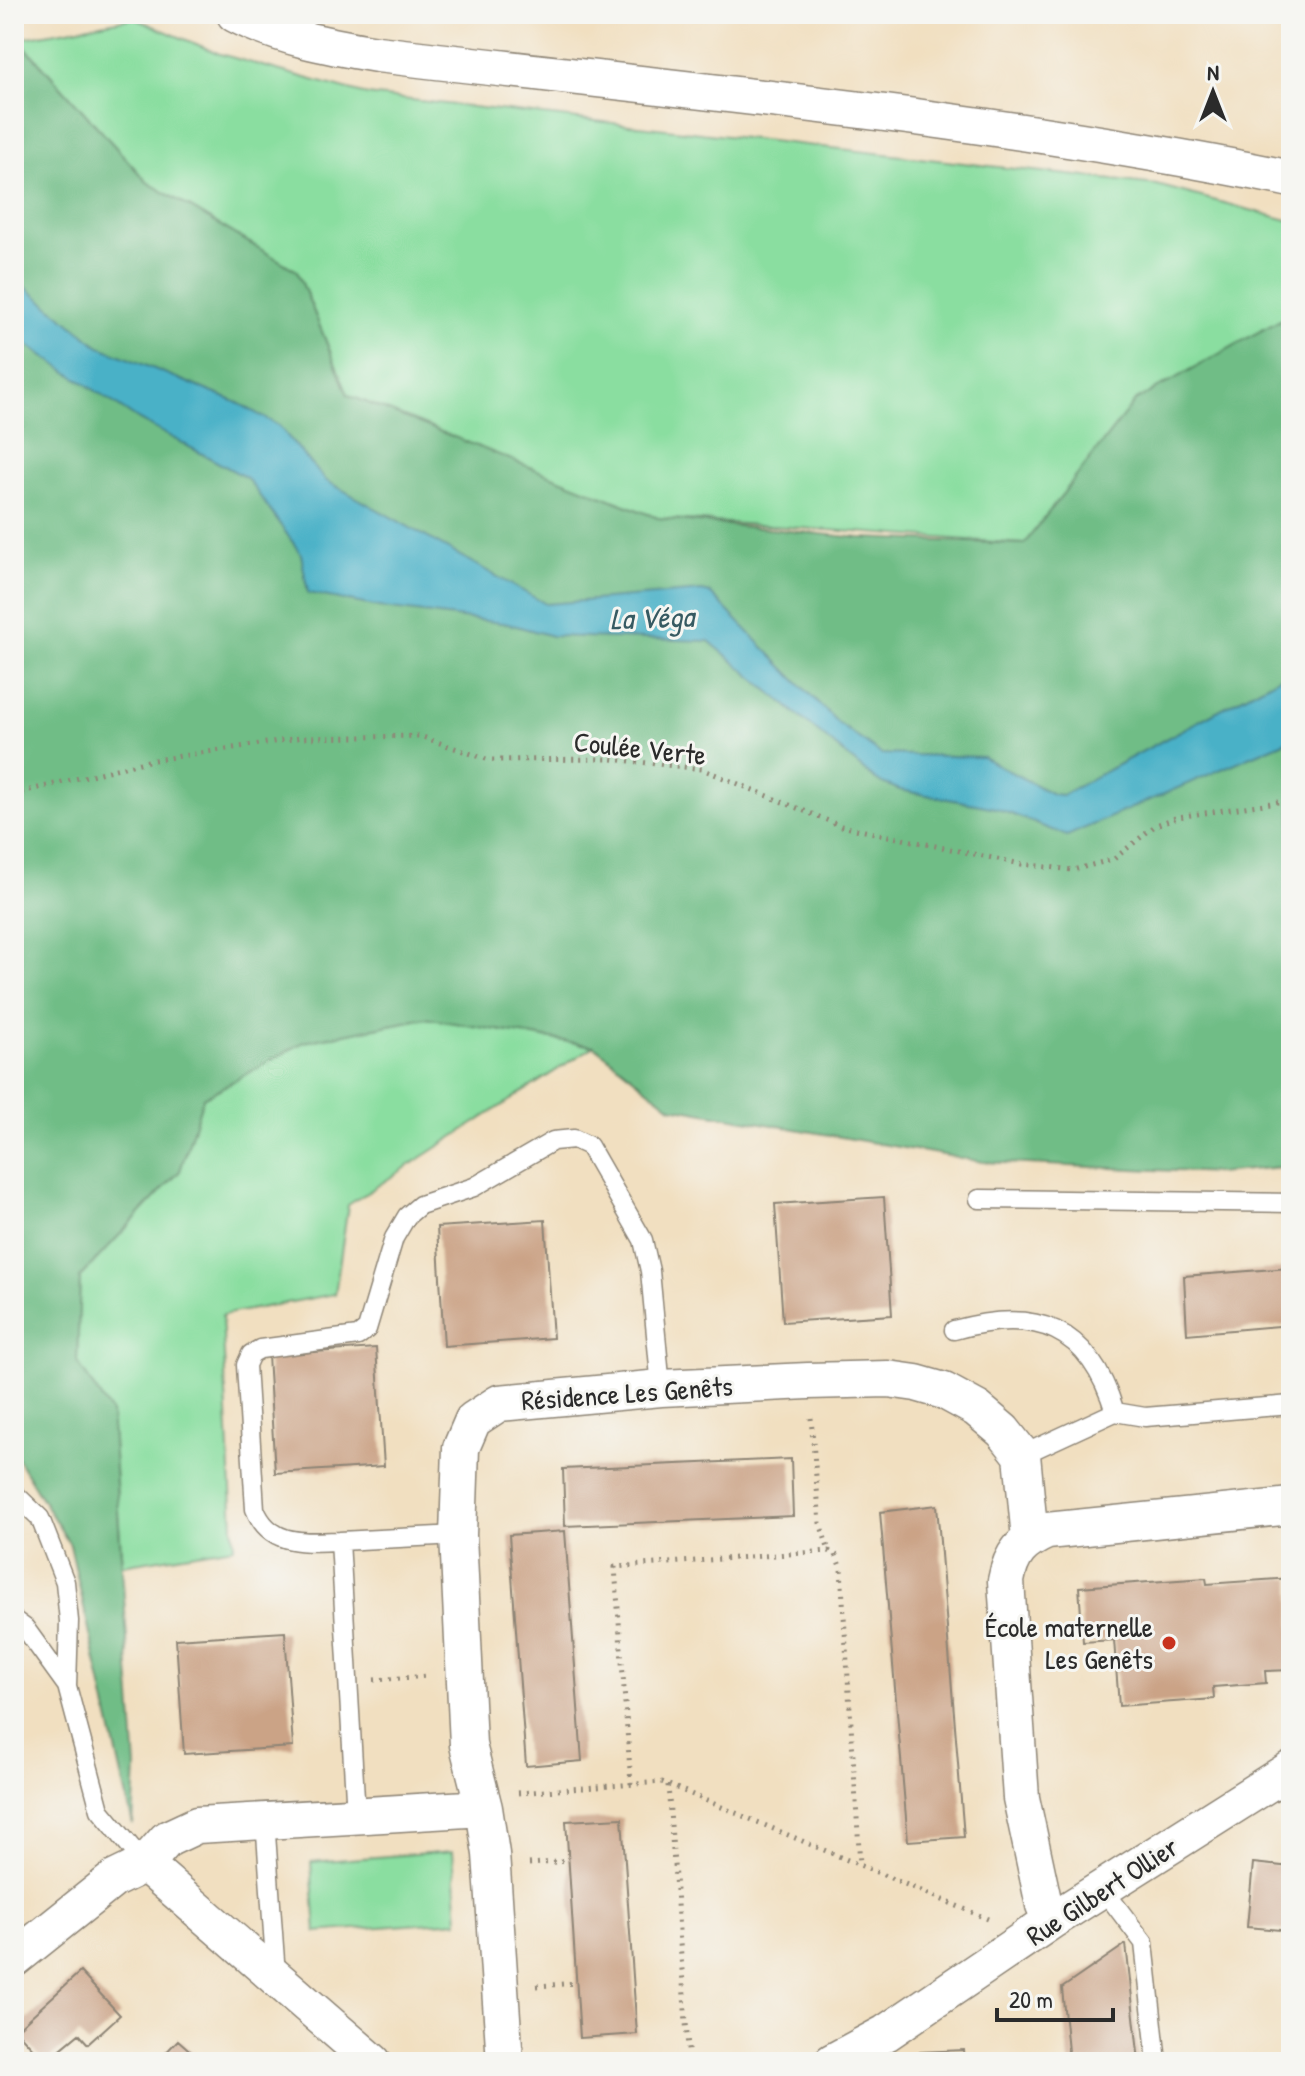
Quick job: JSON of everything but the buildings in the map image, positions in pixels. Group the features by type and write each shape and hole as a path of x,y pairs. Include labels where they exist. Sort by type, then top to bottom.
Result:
{"street":[{"path":"235,14 279,33 364,52 973,125 1155,152 1291,179"},
{"name":"Résidence Les Genêts","path":"505,2062 491,1854 468,1745 458,1535 461,1448 473,1420 499,1403 661,1388 888,1379 944,1391 977,1409 1003,1431 1022,1455"},
{"path":"1022,1455 1030,1539"},
{"path":"1040,1930 1044,1905 1021,1798 1006,1581 1009,1563 1017,1549 1047,1531 1291,1506"},
{"name":"Rue Gilbert Ollier","path":"832,2062 886,2033 1291,1769"},
{"path":"14,1959 114,1879 145,1864 167,1839 197,1825 356,1815 482,1802"},
{"path":"145,1864 373,2062"}],"lane":[{"path":"458,1535 340,1541 285,1540 261,1523 255,1509 246,1365 251,1354 260,1349 358,1336 367,1329 394,1238 407,1216 437,1197 474,1187 553,1141 574,1139 589,1146 643,1240 650,1271 661,1388"},
{"path":"979,1199 1291,1203"},
{"path":"954,1330 986,1321 1015,1318 1040,1323 1065,1336 1098,1366 1115,1412"},
{"path":"1022,1455 1115,1412 1145,1417 1291,1405"},
{"path":"14,1493 40,1518 65,1582 69,1621 67,1686 100,1810 145,1864"},
{"path":"340,1541 356,1815"},
{"path":"14,1620 25,1628 67,1686"},
{"path":"265,1820 276,1978"},
{"path":"1103,1889 1144,1943 1157,2062"}],"path":[{"name":"Coulée Verte","path":"14,794 148,761 299,738 420,736 489,760 611,759 702,769 841,826 1021,864 1073,870 1114,859 1156,825 1178,817 1291,800"},
{"path":"808,1381 820,1523 829,1551"},
{"path":"631,1784 615,1567 829,1551 836,1555 841,1569 860,1864"},
{"path":"350,1682 465,1673"},
{"path":"482,1802 631,1784 668,1785 860,1864 1040,1930"},
{"path":"668,1785 689,2062"}],"green space":[{"path":"134,18 220,54 367,95 1157,185 1291,221 1291,314 1135,401 1024,544 658,518 348,395 297,271 147,182 18,39"},
{"path":"14,38 147,182 297,271 348,395 658,518 860,538 1024,544 1135,401 1291,314 1291,1166 1218,1173 983,1162 671,1107 594,1046 425,1018 304,1042 203,1098 180,1171 80,1277 77,1362 111,1413 136,1767 133,1825 70,1545 14,1453"},
{"path":"425,1018 594,1046 348,1205 335,1294 222,1315 234,1547 122,1565 111,1413 77,1362 80,1277 180,1171 203,1098 304,1042"},
{"path":"453,1851 458,1921 316,1932 311,1862"}],"water":[{"name":"La Véga","path":"14,278 100,347 238,403 279,426 325,480 546,604 702,591 710,593 839,724 881,754 983,757 1052,794 1062,795 1291,671 1291,739 1067,836 996,808 900,790 877,781 709,641 552,636 509,624 384,608 308,593 301,554 247,478 139,420 14,336"}],"place":[{"name":"École maternelle Les Genêts","path":"1169,1643"}]}
